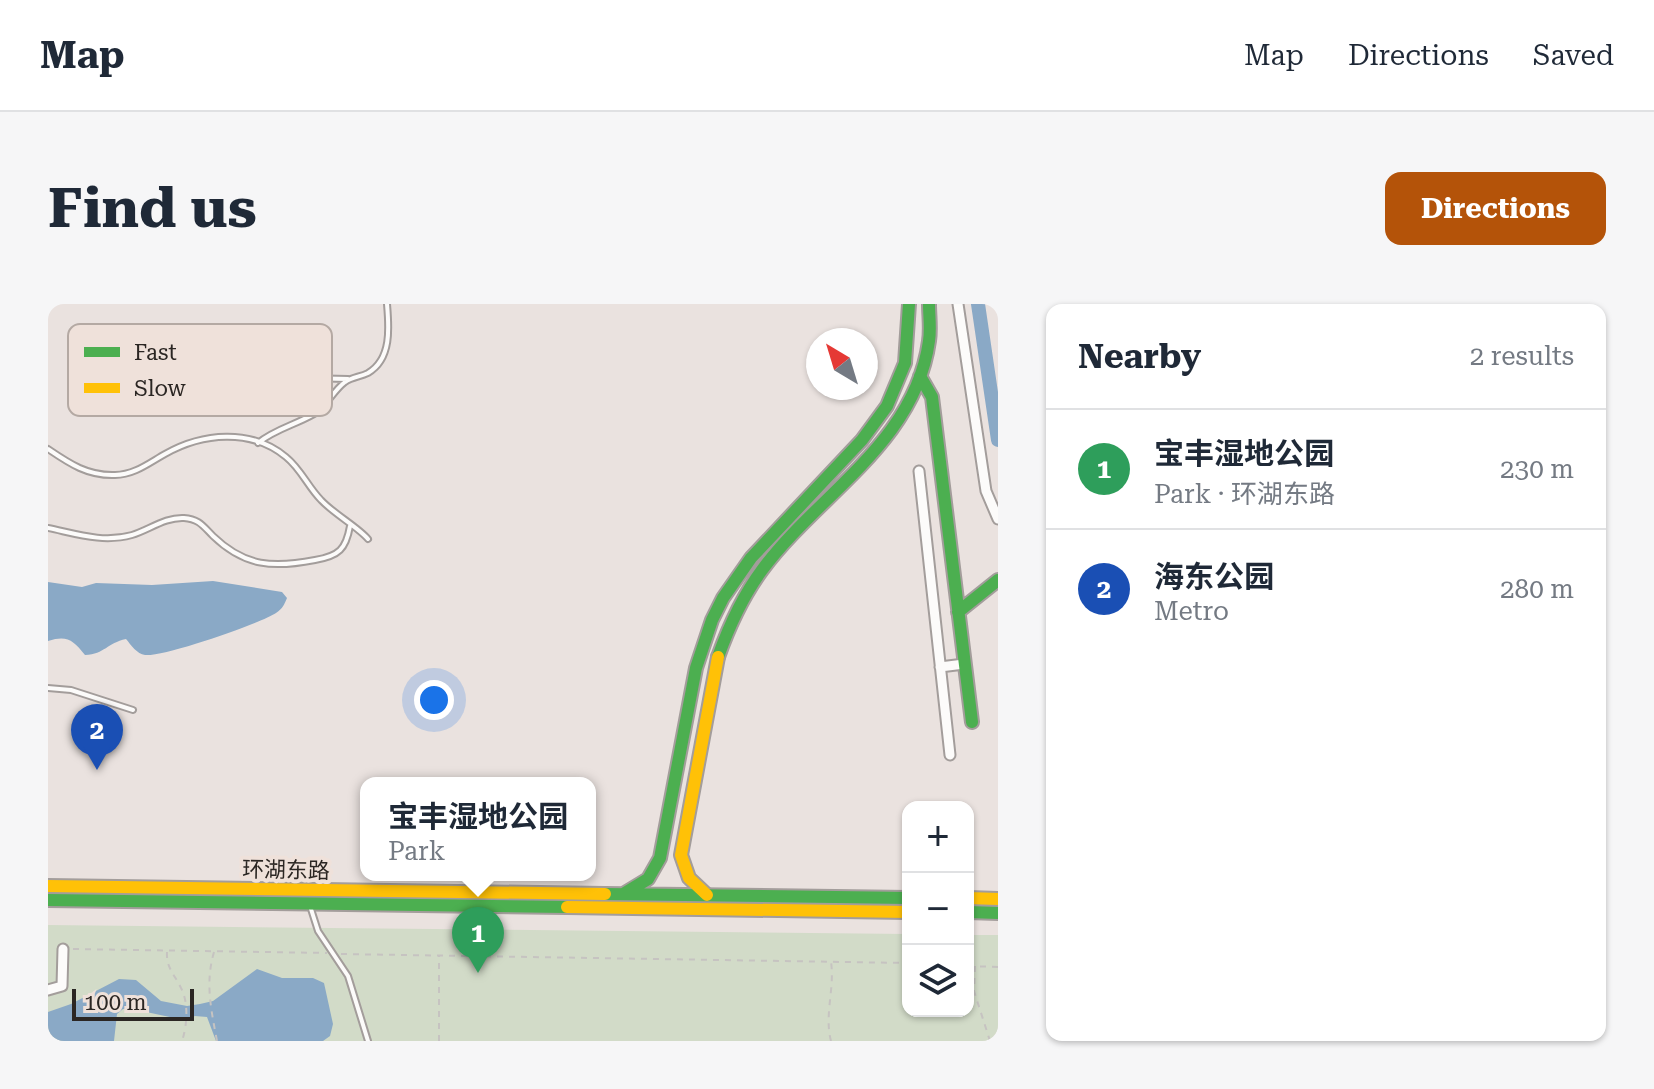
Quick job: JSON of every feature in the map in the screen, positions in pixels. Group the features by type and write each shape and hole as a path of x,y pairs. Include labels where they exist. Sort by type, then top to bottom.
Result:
{"main road":[{"path":"622,894 648,879 660,858 691,689 711,621 747,561 851,453 887,405 899,384 906,361 910,331 909,304"},
{"path":"707,895 689,880 682,866 681,855 715,662 727,628 761,572 885,439 903,414 920,376 929,343 929,304"},
{"path":"920,376 932,397 972,722"},
{"path":"958,612 998,580"},
{"name":"环湖东路","path":"48,886 902,898"},
{"path":"974,898 998,899"},
{"name":"环湖东路","path":"48,900 902,912"},
{"path":"974,912 998,913"}],"street":[{"path":"958,304 986,491 998,519"},
{"path":"919,471 950,755"},
{"path":"940,667 964,664"},
{"path":"48,990 62,986 63,949"}],"lane":[{"path":"332,378 351,378 367,373 383,357 389,336 387,304"},
{"path":"332,397 351,378"},
{"path":"258,443 271,432 307,416"},
{"path":"48,449 82,471 118,475 140,469 197,439 230,436 258,443 288,458 320,499 368,539"},
{"path":"48,528 108,540 137,534 179,517 195,519 225,546 243,557 276,566 324,559 340,551 347,543 350,526"},
{"path":"48,688 71,690 133,710"},
{"path":"310,904 318,931 335,954 357,998 368,1041"}],"path":[{"path":"63,949 902,963"},
{"path":"167,950 168,968 184,993 186,1003 182,1041"},
{"path":"214,951 208,972 217,1041"},
{"path":"439,955 439,1041"},
{"path":"831,961 834,980 828,1024 831,1041"},
{"path":"990,1041 974,991 975,966 998,967"}],"green space":[{"path":"48,925 902,934 902,1017 974,1017 974,935 998,935 998,1041 48,1041"}],"water":[{"path":"213,581 282,592 287,598 280,610 266,618 211,639 155,654 139,653 126,639 97,653 85,655 69,640 48,641 48,582 82,587 96,583 152,585"},
{"path":"257,969 282,978 313,978 324,983 333,1024 330,1036 323,1041 216,1041 207,1017 195,1016 184,1020 123,1009 117,1014 114,1041 48,1041 48,1012 71,1004 119,979 136,980 161,1001 187,1006 213,1001"}],"waterway":[{"path":"978,304 998,440"}],"traffic: fast":[{"path":"625,893 648,879 660,858 696,668 712,620 723,598 751,558 862,440 887,406 905,363 909,304"},
{"path":"718,657 737,612 762,570 885,438 905,409 920,377 929,341 929,304"},
{"path":"920,376 932,397 972,722"},
{"path":"958,612 998,580"},
{"path":"605,894 902,898"},
{"path":"48,900 567,907"},
{"path":"974,912 998,913"}],"traffic: slow":[{"path":"707,895 689,878 681,855 718,657"},
{"path":"48,886 605,894"},
{"path":"974,898 998,899"},
{"path":"567,907 902,912"}],"place":[{"name":"海东公园","path":"97,770"},
{"name":"宝丰湿地公园","path":"478,973"}]}
